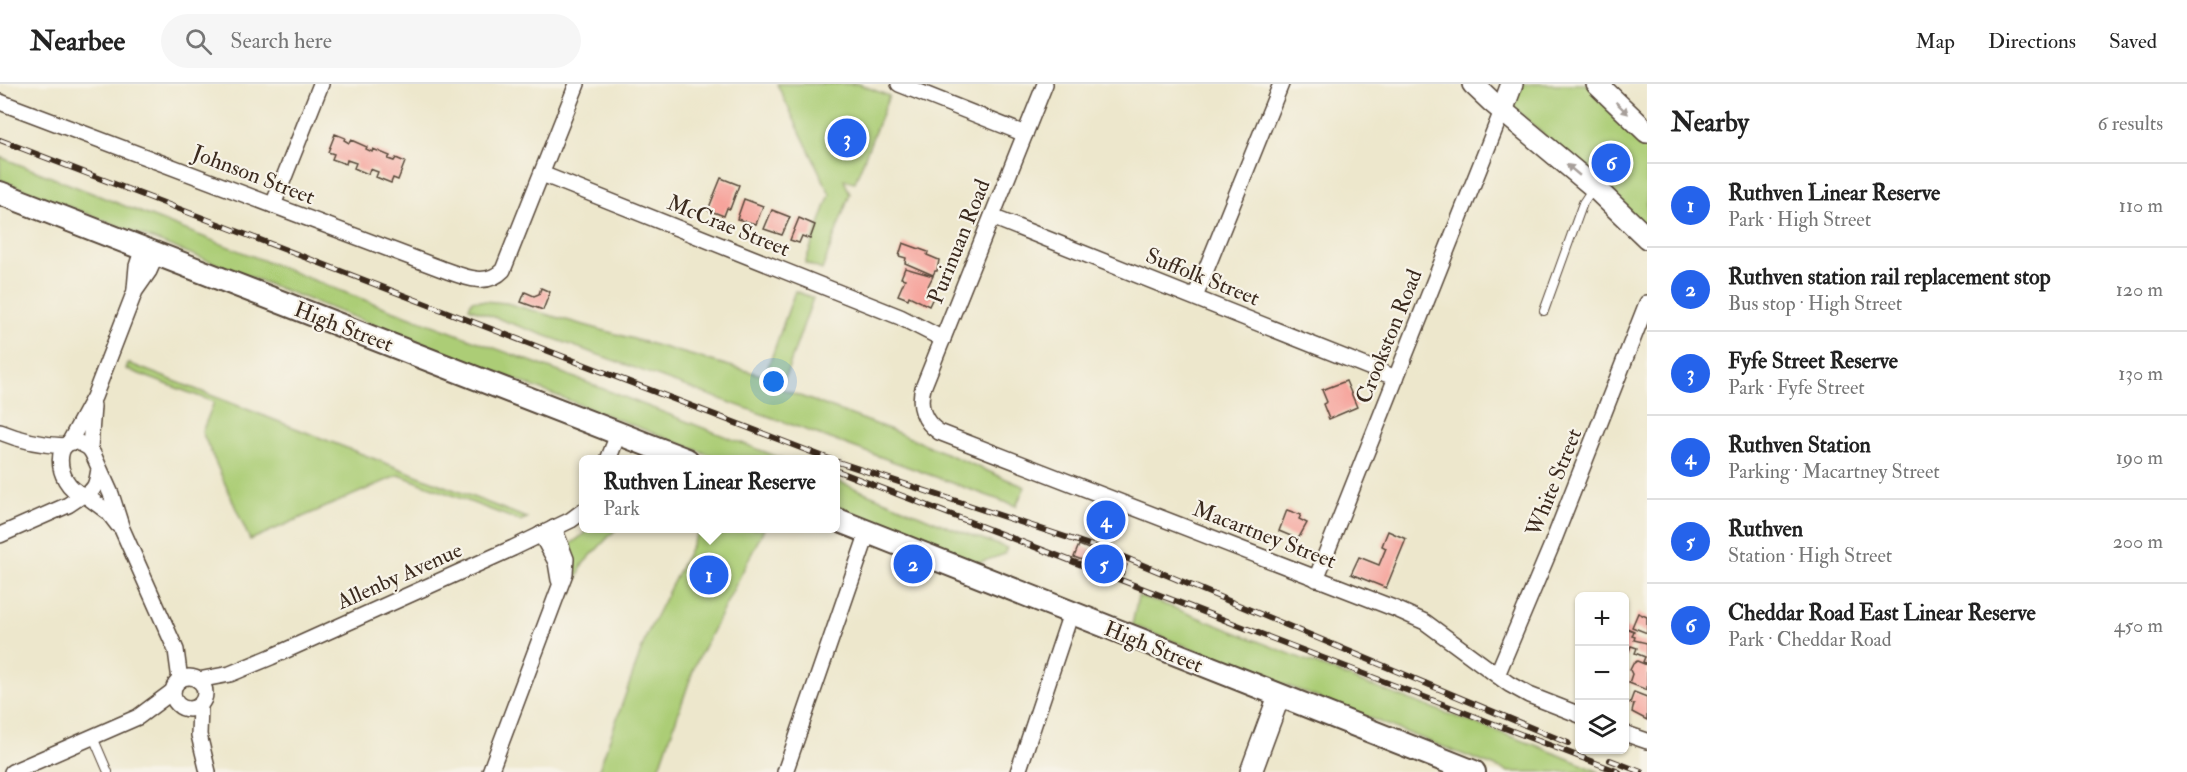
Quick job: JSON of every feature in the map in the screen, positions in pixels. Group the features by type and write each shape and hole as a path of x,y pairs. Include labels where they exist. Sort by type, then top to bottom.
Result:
{"main road":[{"path":"1473,84 1594,187 1647,238"},
{"path":"1502,111 1512,84"},
{"path":"1597,84 1647,132"},
{"name":"High Street","path":"0,193 677,455"},
{"name":"High Street","path":"840,521 1474,772"},
{"path":"1251,772 1279,696"}],"street":[{"path":"273,205 321,84"},
{"path":"542,174 578,84"},
{"path":"899,84 1024,134"},
{"name":"Purinuan Road","path":"925,417 921,405 922,393 1045,84"},
{"path":"1195,297 1281,84"},
{"name":"Johnson Street","path":"0,102 459,275 481,280 494,278 503,270 542,174"},
{"name":"Crookston Road","path":"1316,579 1502,111"},
{"name":"McCrae Street","path":"542,174 945,335"},
{"name":"Suffolk Street","path":"992,217 1396,378"},
{"path":"122,529 108,512 66,483 60,464 61,454 94,397 135,291 149,271 150,251"},
{"name":"White Street","path":"1497,675 1559,527 1647,303"},
{"path":"94,397 90,448 111,494 122,529 176,650 205,689 199,735"},
{"name":"Macartney Street","path":"925,417 939,432 1425,622 1497,675 1529,695 1575,713"},
{"path":"0,432 23,441 46,446 78,442 90,448"},
{"path":"610,455 619,432"},
{"path":"23,441 60,464"},
{"path":"0,535 68,505 93,490 97,483 99,469"},
{"path":"44,515 59,497 66,483"},
{"name":"Allenby Avenue","path":"197,679 230,674 548,531 579,514"},
{"path":"490,772 558,589 559,577 548,531"},
{"path":"785,772 868,532"},
{"path":"1017,772 1071,613"},
{"path":"176,650 175,701 183,708 199,735 207,772"},
{"name":"Allenby Avenue","path":"203,700 230,674"},
{"path":"138,717 188,677 197,679"},
{"path":"12,772 138,717 183,708 192,709 203,700"},
{"path":"1629,734 1647,741"}],"lane":[{"path":"1544,311 1584,203 1594,187"},
{"path":"93,737 108,772"}],"green space":[{"path":"777,84 859,84 889,96 855,182 844,180 850,194 822,270 805,263 830,194"},
{"path":"1520,84 1590,84 1647,140 1647,229 1513,107"},
{"path":"0,157 354,296 565,374 773,455 710,455 0,180"},
{"path":"795,291 813,298 781,389 889,429 1025,487 1016,506 469,308 472,300 506,303 765,376"},
{"path":"128,363 527,518 520,521 399,475 250,540 202,432 214,402 126,369"},
{"path":"840,482 951,528 1007,548 1005,554 978,563 840,508"},
{"path":"586,533 612,533 583,564 571,594 565,591 568,546"},
{"path":"698,533 762,533 695,665 658,772 598,772 647,634"},
{"path":"1138,596 1169,606 1371,686 1535,745 1600,772 1509,772 1459,753 1132,625"}],"building":[{"path":"335,134 345,138 344,140 349,143 351,140 367,147 366,149 372,152 373,149 390,156 388,159 394,161 396,158 405,162 398,180 393,178 391,183 376,177 378,172 370,169 368,174 354,168 356,163 347,160 346,164 332,159 334,154 328,152"},
{"path":"721,178 739,185 730,209 727,208 724,216 708,210"},
{"path":"744,199 763,206 756,224 737,219"},
{"path":"772,210 790,217 782,235 764,229"},
{"path":"799,218 815,225 810,239 802,236 799,243 790,240"},
{"path":"903,243 928,252 927,255 939,260 937,271 933,275 905,263 906,258 899,256"},
{"path":"905,268 933,276 927,288 936,291 929,306 909,296 908,299 898,295 905,279 901,278"},
{"path":"541,288 550,292 543,310 521,302 525,292 534,296 539,294"},
{"path":"1346,381 1357,407 1329,419 1323,404 1327,402 1322,390"},
{"path":"1287,510 1301,515 1299,519 1307,523 1298,539 1279,531"},
{"path":"1388,531 1406,539 1386,588 1351,574 1359,557 1379,565 1386,548 1382,546"},
{"path":"1079,545 1127,565 1123,575 1074,557"},
{"path":"1638,613 1647,617 1647,633 1632,627"},
{"path":"1629,629 1634,631 1632,636 1635,637 1634,640 1647,643 1647,664 1643,662 1645,657 1635,653 1637,648 1631,646 1629,651"},
{"path":"1637,661 1647,665 1647,690 1629,683 1633,664"},
{"path":"1634,692 1647,697 1647,720 1632,712 1634,704 1630,703"}],"railway":[{"path":"0,140 819,455"},
{"path":"840,463 1114,553 1568,743"},
{"path":"840,472 1619,772"},
{"path":"1610,760 1641,772"}],"place":[{"name":"Fyfe Street Reserve","path":"847,138"},
{"name":"Cheddar Road East Linear Reserve","path":"1611,163"},
{"name":"Ruthven Station","path":"1106,520"},
{"name":"Ruthven station rail replacement stop","path":"913,564"},
{"name":"Ruthven","path":"1104,564"},
{"name":"Ruthven Linear Reserve","path":"709,575"}]}
